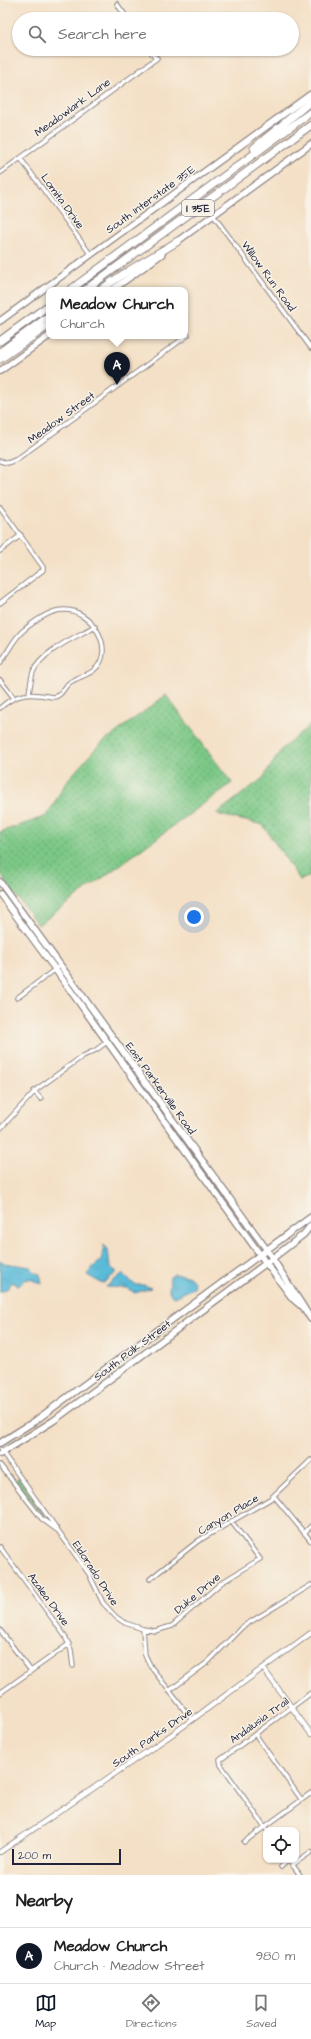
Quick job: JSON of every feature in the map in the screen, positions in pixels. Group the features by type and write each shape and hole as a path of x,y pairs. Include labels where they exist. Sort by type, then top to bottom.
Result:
{"highway":[{"path":"176,212 197,192 311,101"},
{"name":"I 35E","path":"74,287 311,112"},
{"name":"I 35E","path":"90,287 311,125"},
{"path":"105,287 126,271 156,256 178,241"},
{"path":"0,340 46,307"},
{"path":"0,352 46,318"},
{"path":"0,359 46,327"}],"main road":[{"name":"South Interstate 35E","path":"47,287 311,94"},
{"path":"116,287 311,144"},
{"name":"South Interstate 35E","path":"0,321 46,288"},
{"path":"0,372 46,338"},
{"name":"East Parkerville Road","path":"0,882 2,892 110,1040 134,1079 292,1299 303,1308"},
{"name":"East Parkerville Road","path":"110,1040 139,1075 267,1250 311,1319"},
{"path":"134,1079 139,1075"},
{"path":"179,1142 185,1138"},
{"name":"South Polk Street","path":"0,1443 20,1432 311,1217"},
{"name":"South Polk Street","path":"1,1452 55,1419 266,1263 304,1234 311,1225"}],"street":[{"path":"117,4 123,12"},
{"name":"Meadowlark Lane","path":"0,173 157,58 155,56"},
{"name":"Lomita Drive","path":"21,159 91,255"},
{"name":"Willow Run Road","path":"213,215 311,348"},
{"name":"Meadow Street","path":"0,461 8,463 17,459 182,339"},
{"path":"0,507 41,563 43,570 0,603"},
{"path":"0,551 21,535"},
{"path":"0,663 19,634 26,628 53,612 63,610 77,611 86,616 95,626 100,637 102,652 99,664 92,672 73,679 61,693 55,696 28,694 14,698 0,708"},
{"path":"28,694 33,672 40,663 51,652 95,626"},
{"path":"0,680 14,698"},
{"path":"17,998 58,967"},
{"path":"0,1129 34,1091 83,1056 94,1052 110,1040"},
{"path":"34,1091 41,1099"},
{"name":"Eldorado Drive","path":"1,1452 89,1574 108,1610 125,1623 143,1630"},
{"name":"Canyon Place","path":"150,1579 198,1541 274,1496 311,1460"},
{"name":"Eldorado Drive","path":"0,1465 42,1519 60,1533"},
{"path":"11,1479 18,1474"},
{"path":"274,1496 311,1542"},
{"name":"Duke Drive","path":"143,1630 155,1631 172,1626 222,1583 260,1559 232,1521"},
{"path":"304,1533 311,1526"},
{"name":"Azalea Drive","path":"0,1547 69,1644 73,1666"},
{"path":"169,1691 208,1662 242,1627 311,1585"},
{"path":"0,1630 30,1671"},
{"path":"143,1630 144,1655 169,1691 192,1720"},
{"name":"South Parks Drive","path":"0,1852 192,1720 311,1633"},
{"path":"0,1692 69,1644"},
{"path":"263,1668 311,1734"},
{"name":"Andalusia Trail","path":"265,1827 219,1762 221,1758 311,1693"},
{"path":"255,1734 302,1799"},
{"path":"267,1827 311,1793"},
{"path":"244,1842 263,1830"},
{"path":"300,1875 292,1865 311,1852"},
{"path":"281,1867 285,1863"}],"green space":[{"path":"166,695 232,783 38,925 0,874 0,832 47,816 66,782 98,746"},
{"path":"311,724 311,876 300,880 263,825 216,814 263,778 282,749"},
{"path":"19,1478 46,1517 36,1508 15,1481"}],"water":[{"path":"104,1245 108,1249 110,1267 117,1272 103,1284 87,1275 93,1267 101,1261"},
{"path":"0,1260 4,1263 31,1267 34,1272 40,1274 42,1284 30,1279 25,1280 19,1286 12,1282 8,1288 0,1292"},
{"path":"124,1274 135,1285 145,1285 151,1288 135,1293 127,1288 106,1287"},
{"path":"174,1274 189,1276 194,1282 195,1287 175,1297 172,1296 169,1291 170,1277"}],"place":[{"name":"Meadow Church","path":"117,385"}]}
